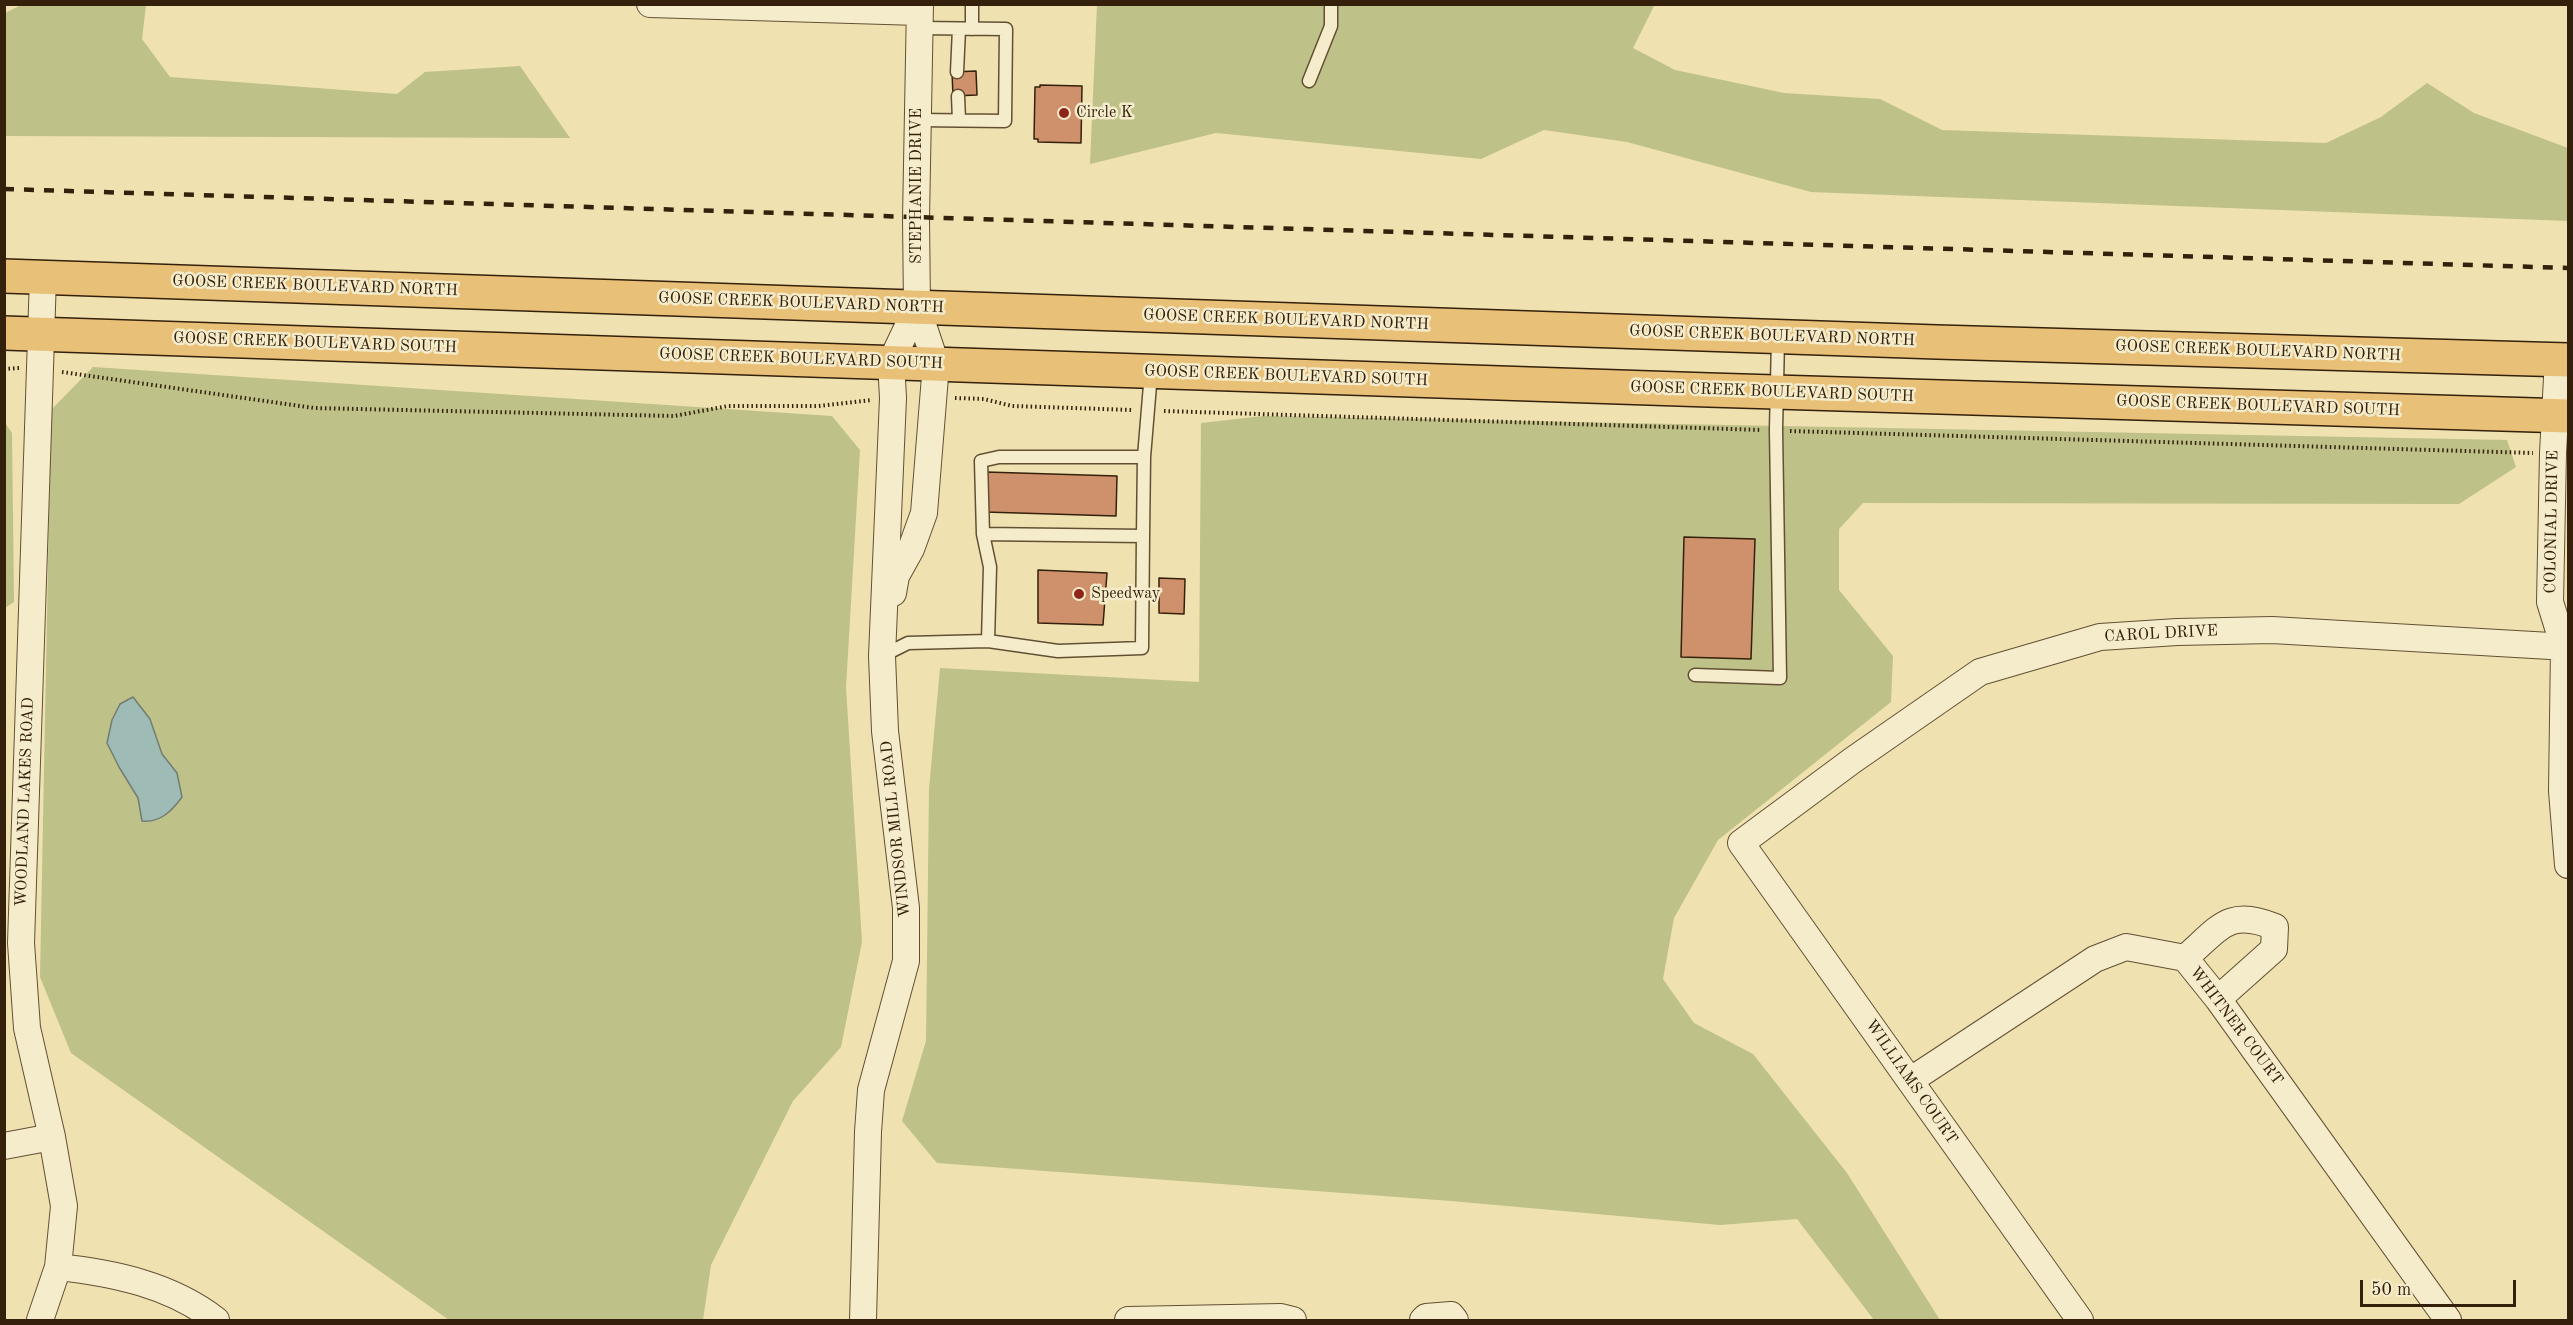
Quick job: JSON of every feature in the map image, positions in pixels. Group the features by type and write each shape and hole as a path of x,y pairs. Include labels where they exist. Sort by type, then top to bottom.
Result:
{"highway":[{"name":"GOOSE CREEK BOULEVARD NORTH","path":"4,276 1778,336 2564,359"},
{"name":"GOOSE CREEK BOULEVARD SOUTH","path":"4,333 1777,392 2562,415"}],"street":[{"path":"650,4 919,15"},
{"name":"STEPHANIE DRIVE","path":"919,15 917,307 936,364"},
{"name":"WOODLAND LAKES ROAD","path":"40,1320 58,1267 64,1206 52,1137 27,1028 21,943 43,277"},
{"path":"891,362 917,307"},
{"name":"COLONIAL DRIVE","path":"2564,359 2562,415 2553,453 2550,602 2567,644 2562,791 2568,865"},
{"name":"WINDSOR MILL ROAD","path":"863,1320 871,1090 906,961 906,908 885,731 882,656 894,398 891,362"},
{"name":"WINDSOR MILL ROAD","path":"882,656 896,576 911,549 924,513 936,364"},
{"name":"CAROL DRIVE","path":"1741,843 1853,760 1980,672 2100,637 2177,632 2272,630 2567,644"},
{"name":"WILLIAMS COURT","path":"1741,843 2080,1320"},
{"path":"2185,958 2230,920 2255,918 2275,927 2274,949 2218,999"},
{"name":"WHITNER COURT","path":"1911,1080 2095,959 2126,947 2185,958 2218,999 2448,1320"},
{"path":"4,1146 52,1137"},
{"path":"58,1267 101,1272 145,1284 196,1305 216,1320"},
{"path":"1423,1320 1426,1317 1451,1316 1455,1320"},
{"path":"1128,1320 1281,1317 1293,1320"}],"lane":[{"path":"972,4 972,29"},
{"path":"1309,81 1331,26 1331,4"},
{"path":"918,120 1005,121 1006,29 958,29 919,15"},
{"path":"957,72 958,29"},
{"path":"958,96 959,120"},
{"path":"1695,675 1780,678 1776,430 1778,336"},
{"path":"882,656 908,644 988,641 1058,651 1142,648 1144,457 1151,371"},
{"path":"988,641 990,567 983,534 981,461 999,457 1144,457"},
{"path":"983,534 1143,536"}],"path":[{"path":"4,369 39,368 314,408 674,416 728,406 818,406 894,398"},
{"path":"933,398 984,399 1012,406 1149,411 2553,453"}],"green space":[{"path":"1655,4 1633,48 1675,70 1784,93 1880,99 1942,130 2326,143 2381,117 2427,83 2474,113 2568,148 2568,221 1811,192 1627,142 1544,130 1481,159 1216,133 1090,164 1097,5"},
{"path":"21,5 146,5 142,39 170,77 397,94 425,72 520,66 570,138 5,136 5,13"},
{"path":"93,367 832,416 860,450 846,687 862,942 841,1047 793,1101 711,1265 703,1320 449,1320 71,1053 40,977 51,410"},
{"path":"1263,416 2507,440 2516,467 2459,504 1863,503 1839,529 1839,590 1893,656 1891,702 1718,840 1674,918 1663,979 1694,1023 1753,1054 1847,1173 1940,1320 1874,1320 1797,1219 1720,1225 1451,1201 937,1163 902,1121 926,1041 929,789 940,668 1199,682 1201,423"},
{"path":"4,421 12,433 14,602 5,608"}],"water":[{"path":"133,697 150,719 162,754 177,773 182,797 165,815 148,821 142,821 138,798 107,743 112,720 120,704"}],"building":[{"path":"976,71 977,95 953,96 952,72"},
{"path":"1040,85 1082,86 1081,143 1038,142 1038,139 1034,139 1035,87 1040,87"},
{"path":"986,472 1117,476 1116,516 985,512"},
{"path":"1684,537 1755,539 1751,659 1681,657"},
{"path":"1038,570 1107,573 1103,625 1038,623"},
{"path":"1159,578 1185,579 1184,614 1159,613"}],"railway":[{"path":"4,189 2568,268"}],"place":[{"name":"Circle K","path":"1064,113"},
{"name":"Speedway","path":"1079,594"}]}
